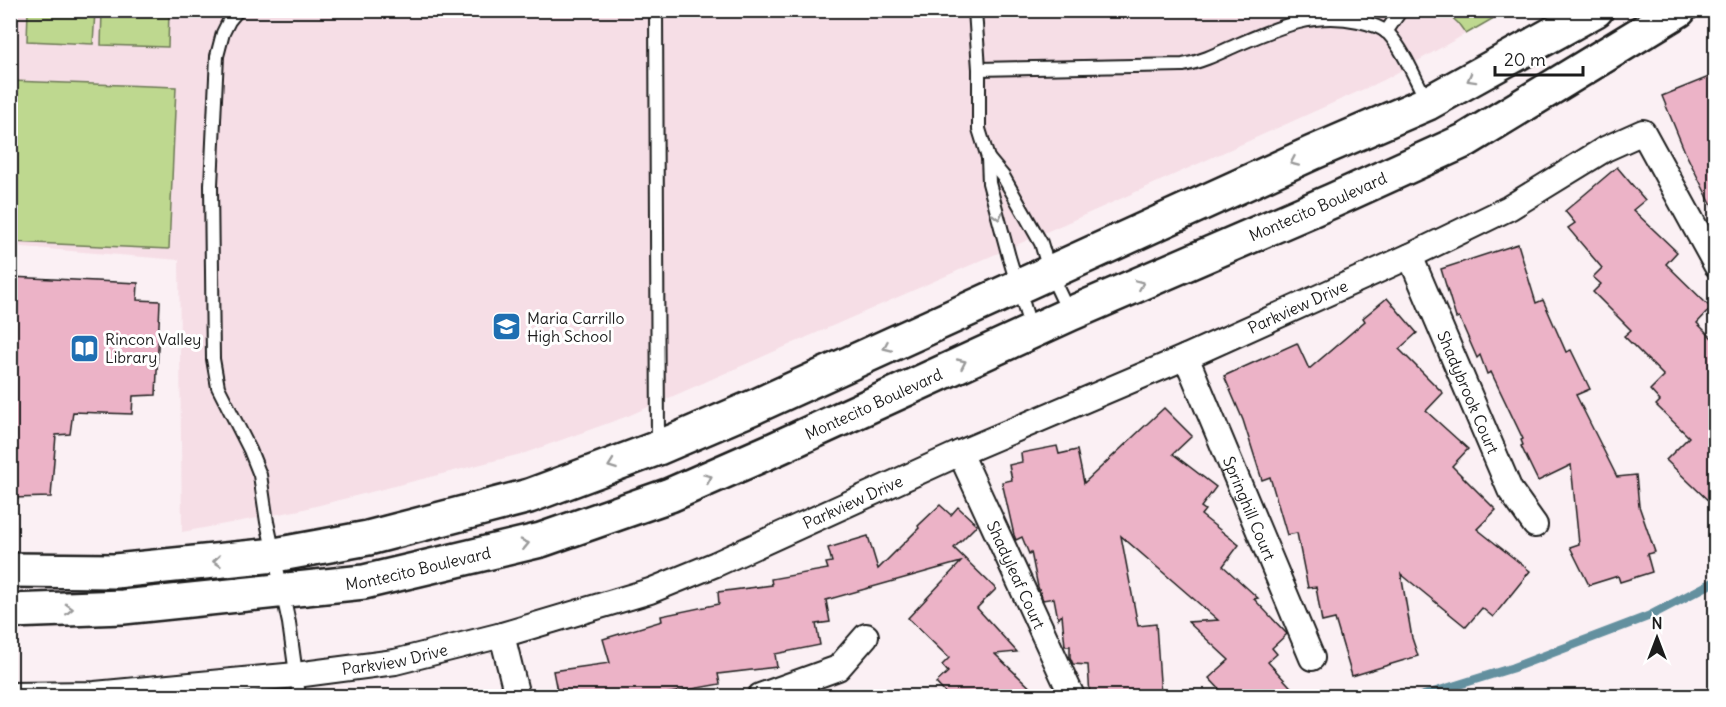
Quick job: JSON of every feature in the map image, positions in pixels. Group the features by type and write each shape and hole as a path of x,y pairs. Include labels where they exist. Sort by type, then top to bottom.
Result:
{"main road":[{"path":"10,570 115,571 275,555 368,538 529,496 658,448 756,406 1312,153 1428,103 1596,10"},
{"name":"Montecito Boulevard","path":"10,611 123,607 364,582 540,540 670,495 1070,314 1334,200 1466,140 1679,10"}],"street":[{"name":"Parkview Drive","path":"10,694 95,694 298,686 502,635 650,591 716,564 960,453 1186,357 1410,256 1509,208 1605,149 1643,132 1716,265"},
{"name":"Shadybrook Court","path":"1410,256 1510,490 1535,525"},
{"name":"Springhill Court","path":"1186,357 1312,658"},
{"name":"Shadyleaf Court","path":"960,453 1072,696"},
{"path":"502,635 517,696"},
{"path":"760,696 838,668 866,636"}],"lane":[{"path":"238,10 223,33 217,56 212,185 213,359 219,387 260,475 267,522 289,624 298,686"},
{"path":"656,10 658,448"},
{"path":"975,10 979,69 979,129 987,158 989,183 1032,332"},
{"path":"1386,32 1401,10"},
{"path":"979,69 1183,65 1199,62 1274,29 1296,22 1313,18 1344,18 1361,21 1386,32 1401,53 1428,103"},
{"path":"987,158 1003,176 1041,243 1050,273 1070,314"}],"shaded area":[{"name":"Maria Carrillo High School","path":"10,11 1506,11 1384,80 628,416 525,453 300,510 182,532 179,260 11,246"}],"green space":[{"path":"28,11 95,11 93,44 27,41"},
{"path":"102,11 169,11 168,47 101,45"},
{"path":"1445,11 1506,11 1466,34"},
{"path":"11,81 176,87 169,249 11,242"}],"building":[{"path":"1716,74 1716,214 1685,152 1662,96"},
{"path":"1617,167 1645,200 1633,210 1677,252 1666,264 1711,308 1697,323 1716,342 1716,508 1666,460 1689,437 1656,405 1660,401 1650,390 1664,376 1624,336 1631,330 1593,292 1601,284 1593,277 1602,268 1568,228 1575,223 1565,211"},
{"path":"1518,244 1536,303 1543,300 1566,352 1571,350 1590,389 1576,395 1617,477 1636,475 1639,506 1655,552 1647,554 1652,572 1620,582 1618,576 1589,585 1570,547 1579,544 1571,465 1538,481 1521,446 1523,439 1491,372 1487,374 1480,355 1477,358 1459,317 1456,318 1441,269"},
{"name":"Rincon Valley Library","path":"10,277 138,283 137,300 160,301 156,395 133,396 132,414 73,412 70,434 56,435 51,497 10,498"},
{"path":"1387,298 1417,333 1399,349 1443,393 1426,411 1468,449 1452,466 1496,510 1477,529 1530,571 1493,617 1482,608 1466,627 1401,574 1412,638 1418,656 1352,676 1335,619 1322,622 1316,587 1308,588 1297,533 1287,535 1270,477 1262,480 1243,420 1224,376 1297,343 1309,369 1365,321 1363,318"},
{"path":"1164,408 1192,436 1173,454 1216,487 1201,507 1205,510 1201,515 1239,545 1223,566 1258,598 1254,599 1287,634 1272,648 1277,654 1268,662 1299,696 1226,696 1209,678 1229,660 1188,622 1218,620 1121,536 1138,626 1156,624 1161,696 1090,696 1088,665 1073,664 1070,657 1070,646 1065,646 1062,615 1058,619 1054,598 1043,600 1031,552 1029,554 1022,537 1016,540 1014,535 1002,482 1012,480 1009,465 1022,462 1021,453 1057,446 1059,454 1077,450 1084,483"},
{"path":"940,505 951,515 958,507 977,525 954,548 996,589 977,608 1017,652 995,654 1039,696 948,696 936,683 948,672 942,665 949,658 908,618 961,562 826,600 830,622 816,624 820,645 775,654 777,667 718,674 720,684 654,696 558,696 553,671 610,663 603,639 662,621 661,616 719,604 718,592 772,585 771,579 828,569 826,563 832,562 828,548 868,536 878,569"}],"waterway":[{"path":"1422,696 1512,668 1649,616 1716,581"}],"place":[{"name":"Maria Carrillo High School","path":"506,327"},
{"name":"Rincon Valley Library","path":"84,348"}]}
